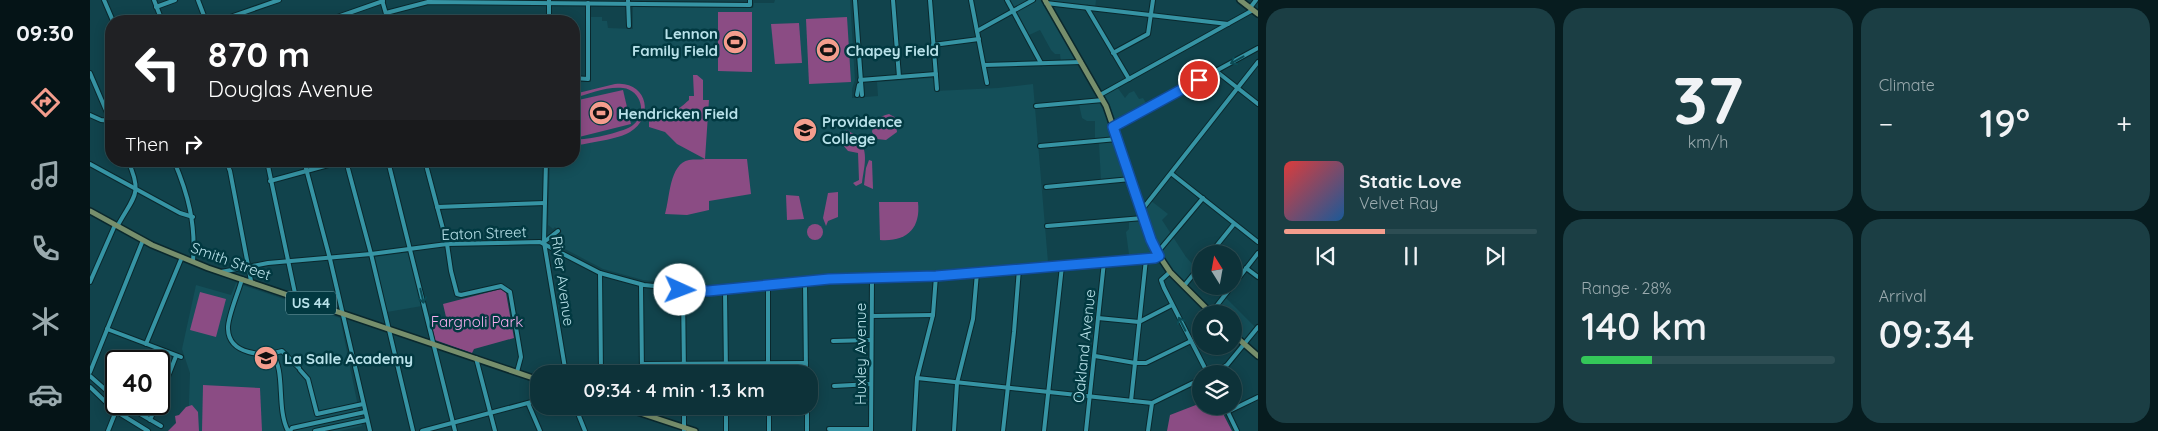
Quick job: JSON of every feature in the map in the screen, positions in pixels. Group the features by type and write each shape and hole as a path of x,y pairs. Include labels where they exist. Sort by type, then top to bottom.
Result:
{"main road":[{"path":"1240,0 1254,11"},
{"path":"1045,1 1101,98 1158,255 1170,272 1204,305"},
{"name":"Smith Street","path":"90,211 143,240 221,272 530,377"},
{"path":"1244,344 1258,356"},
{"path":"646,415 684,429 696,431"}],"street":[{"path":"104,0 110,15"},
{"path":"154,0 159,15"},
{"path":"156,7 175,0"},
{"path":"198,0 204,15"},
{"path":"237,15 279,0"},
{"path":"342,15 382,0 386,13 428,2 549,1 588,4 628,2 750,2"},
{"path":"855,0 860,95"},
{"path":"893,0 899,77"},
{"path":"930,0 937,89"},
{"path":"971,0 987,83"},
{"path":"1007,0 1041,63"},
{"path":"977,31 1032,0"},
{"path":"1114,53 1148,34 1153,0"},
{"path":"1036,106 1101,98 1129,79 1254,11 1256,0"},
{"path":"549,1 549,15"},
{"path":"1045,1 1087,8 1228,24"},
{"path":"628,2 629,26"},
{"path":"580,78 588,78 588,4"},
{"path":"1087,8 1129,79"},
{"path":"933,45 979,39"},
{"path":"1113,127 1258,48"},
{"path":"984,65 1081,62"},
{"path":"1141,211 1172,174 1258,62"},
{"path":"1216,71 1258,104"},
{"path":"90,73 105,108"},
{"path":"860,80 936,74"},
{"path":"90,115 105,121"},
{"path":"1040,146 1117,139"},
{"path":"90,164 180,213 193,217"},
{"path":"90,282 116,225 137,188 131,167"},
{"path":"177,167 185,187 193,217 193,261"},
{"path":"228,167 252,282"},
{"path":"268,167 296,298"},
{"path":"305,167 330,259 370,431"},
{"path":"270,181 319,167"},
{"path":"347,167 371,254 413,431"},
{"path":"390,167 455,431"},
{"path":"427,167 447,244 451,271 460,295 496,286 505,287 510,292 521,356 517,372"},
{"name":"River Avenue","path":"546,167 544,242 564,365"},
{"path":"1172,174 1258,242"},
{"path":"1046,187 1130,179"},
{"path":"1158,255 1202,198"},
{"path":"437,207 545,203"},
{"path":"1047,226 1143,218"},
{"path":"1217,245 1234,224"},
{"path":"544,226 550,231 558,231 544,242"},
{"path":"105,388 90,374 143,240"},
{"name":"Eaton Street","path":"221,272 249,265 330,259 447,244 544,242 600,273 642,285 683,290 725,290 806,281 936,276 1019,270 1146,259 1158,255"},
{"path":"1242,273 1258,253"},
{"path":"146,344 182,257"},
{"path":"1131,401 1146,259"},
{"name":"Oakland Avenue","path":"1086,431 1104,262"},
{"path":"1044,431 1062,266"},
{"path":"1246,268 1258,277"},
{"path":"1002,431 1014,332 1019,270"},
{"path":"1170,272 1161,280 1172,305 1205,365"},
{"path":"600,273 600,365"},
{"path":"954,431 957,383 972,319 977,273"},
{"path":"914,431 917,378 932,315 936,276"},
{"path":"1184,286 1192,276"},
{"name":"Huxley Avenue","path":"871,430 872,278"},
{"path":"242,279 228,326 229,335 236,344 248,352 261,355 282,351 308,379 317,414 363,404"},
{"path":"642,285 642,364 806,363 806,281"},
{"path":"768,285 768,363"},
{"path":"683,290 684,364"},
{"path":"725,290 726,363"},
{"path":"1098,318 1139,322 1172,305"},
{"path":"872,316 932,315"},
{"path":"1228,365 1258,327"},
{"path":"107,329 182,357"},
{"path":"833,341 871,340"},
{"path":"1095,356 1146,363 1191,341"},
{"path":"272,354 279,374 281,411 289,431 296,427 365,412"},
{"path":"170,372 176,356"},
{"path":"476,358 495,431"},
{"path":"917,378 1152,403 1192,383"},
{"path":"834,386 871,384"},
{"path":"90,388 105,401"},
{"path":"1242,405 1258,397"},
{"path":"422,431 528,403 540,431"},
{"path":"1148,431 1152,403"},
{"path":"108,431 114,415"},
{"path":"122,415 148,431"},
{"path":"142,415 161,426"},
{"path":"150,420 152,415"},
{"path":"579,415 585,431"},
{"path":"684,415 684,429"},
{"path":"726,415 726,431"},
{"path":"768,415 769,431"},
{"path":"807,415 807,431"},
{"path":"1229,415 1237,431"},
{"path":"315,431 367,420"},
{"path":"830,429 871,430"}],"shaded area":[{"name":"Providence College","path":"775,0 850,0 855,80 852,98 878,96 877,82 931,78 934,79 935,91 1033,84 1048,262 927,272 831,274 702,287 643,280 603,269 563,248 560,243 561,234 555,227 553,229 548,225 550,167 580,167 580,82 591,82 591,17 602,17 602,21 607,21 608,28 633,29 633,7 753,8 754,3 774,3"},
{"path":"1008,0 1096,0 1095,9 1048,4 1080,61 1061,63 1060,54 1055,54 1051,50 1040,30 1027,36"},
{"path":"1117,87 1125,98 1134,91 1139,99 1143,98 1149,108 1113,128 1130,178 1101,182 1099,143 1095,142 1095,121 1087,121 1082,118 1079,104 1102,101 1100,96"},
{"path":"1150,200 1168,214 1162,220 1192,264 1192,275 1184,285 1160,259 1130,262 1126,232 1129,229 1129,221 1142,219 1141,210"},
{"path":"410,252 422,306 387,312 375,257"},
{"name":"La Salle Academy","path":"236,283 340,318 362,426 340,431 188,431 190,373 182,349 196,285 231,295"},
{"path":"1224,296 1233,305 1218,305"},
{"path":"1242,314 1257,329 1244,345 1242,343"}],"green space":[{"name":"Lennon Family Field","path":"718,12 752,12 752,72 718,71"},
{"name":"Chapey Field","path":"847,17 851,82 809,84 806,19"},
{"path":"799,23 802,63 775,64 771,24"},
{"path":"693,75 697,75 703,80 703,100 709,100 705,159 677,144 665,132 649,127 649,118 653,113 659,109 679,108 689,100 689,96 694,96"},
{"path":"615,84 626,84 640,93 644,100 645,109 643,117 630,132 619,137 580,145 580,139 614,133 629,128 638,120 641,109 638,98 634,93 623,88 611,88 580,96 580,93"},
{"name":"Hendricken Field","path":"623,90 631,124 580,137 580,100"},
{"path":"889,114 898,119 896,124 897,132 886,140 877,139 872,132 875,122 882,116"},
{"path":"846,130 856,135 855,138 859,139 862,144 865,155 862,183 856,186 853,183 859,180 858,153 848,151 843,145 848,137"},
{"path":"747,159 751,194 709,201 709,210 687,215 665,214 671,182 678,168 682,163 689,160"},
{"path":"869,160 872,161 873,189 864,185"},
{"path":"838,192 838,217 828,221 826,226 823,218 828,193"},
{"path":"786,195 799,196 804,219 787,220"},
{"path":"879,202 918,202 917,220 910,232 897,239 880,240"},
{"path":"812,224 818,224 823,229 821,238 812,240 807,235 807,229"},
{"name":"Fargnoli Park","path":"501,289 506,293 514,338 474,349 472,353 435,340 431,321 446,317 443,304"},
{"path":"200,292 226,299 216,337 190,330"},
{"path":"203,385 260,388 262,431 202,431"},
{"path":"192,405 198,412 199,431 168,431 176,423 175,416 179,415 186,407"},
{"path":"1192,406 1192,415 1224,415 1232,431 1167,431 1170,415"}],"place":[{"name":"Lennon Family Field","path":"735,42"},
{"name":"Chapey Field","path":"828,50"},
{"name":"Hendricken Field","path":"601,113"},
{"name":"Providence College","path":"805,130"},
{"name":"La Salle Academy","path":"266,358"}],"route":[{"path":"680,290 708,291 829,279 936,276 1155,258 1159,256 1151,240 1113,127 1199,80"}]}
